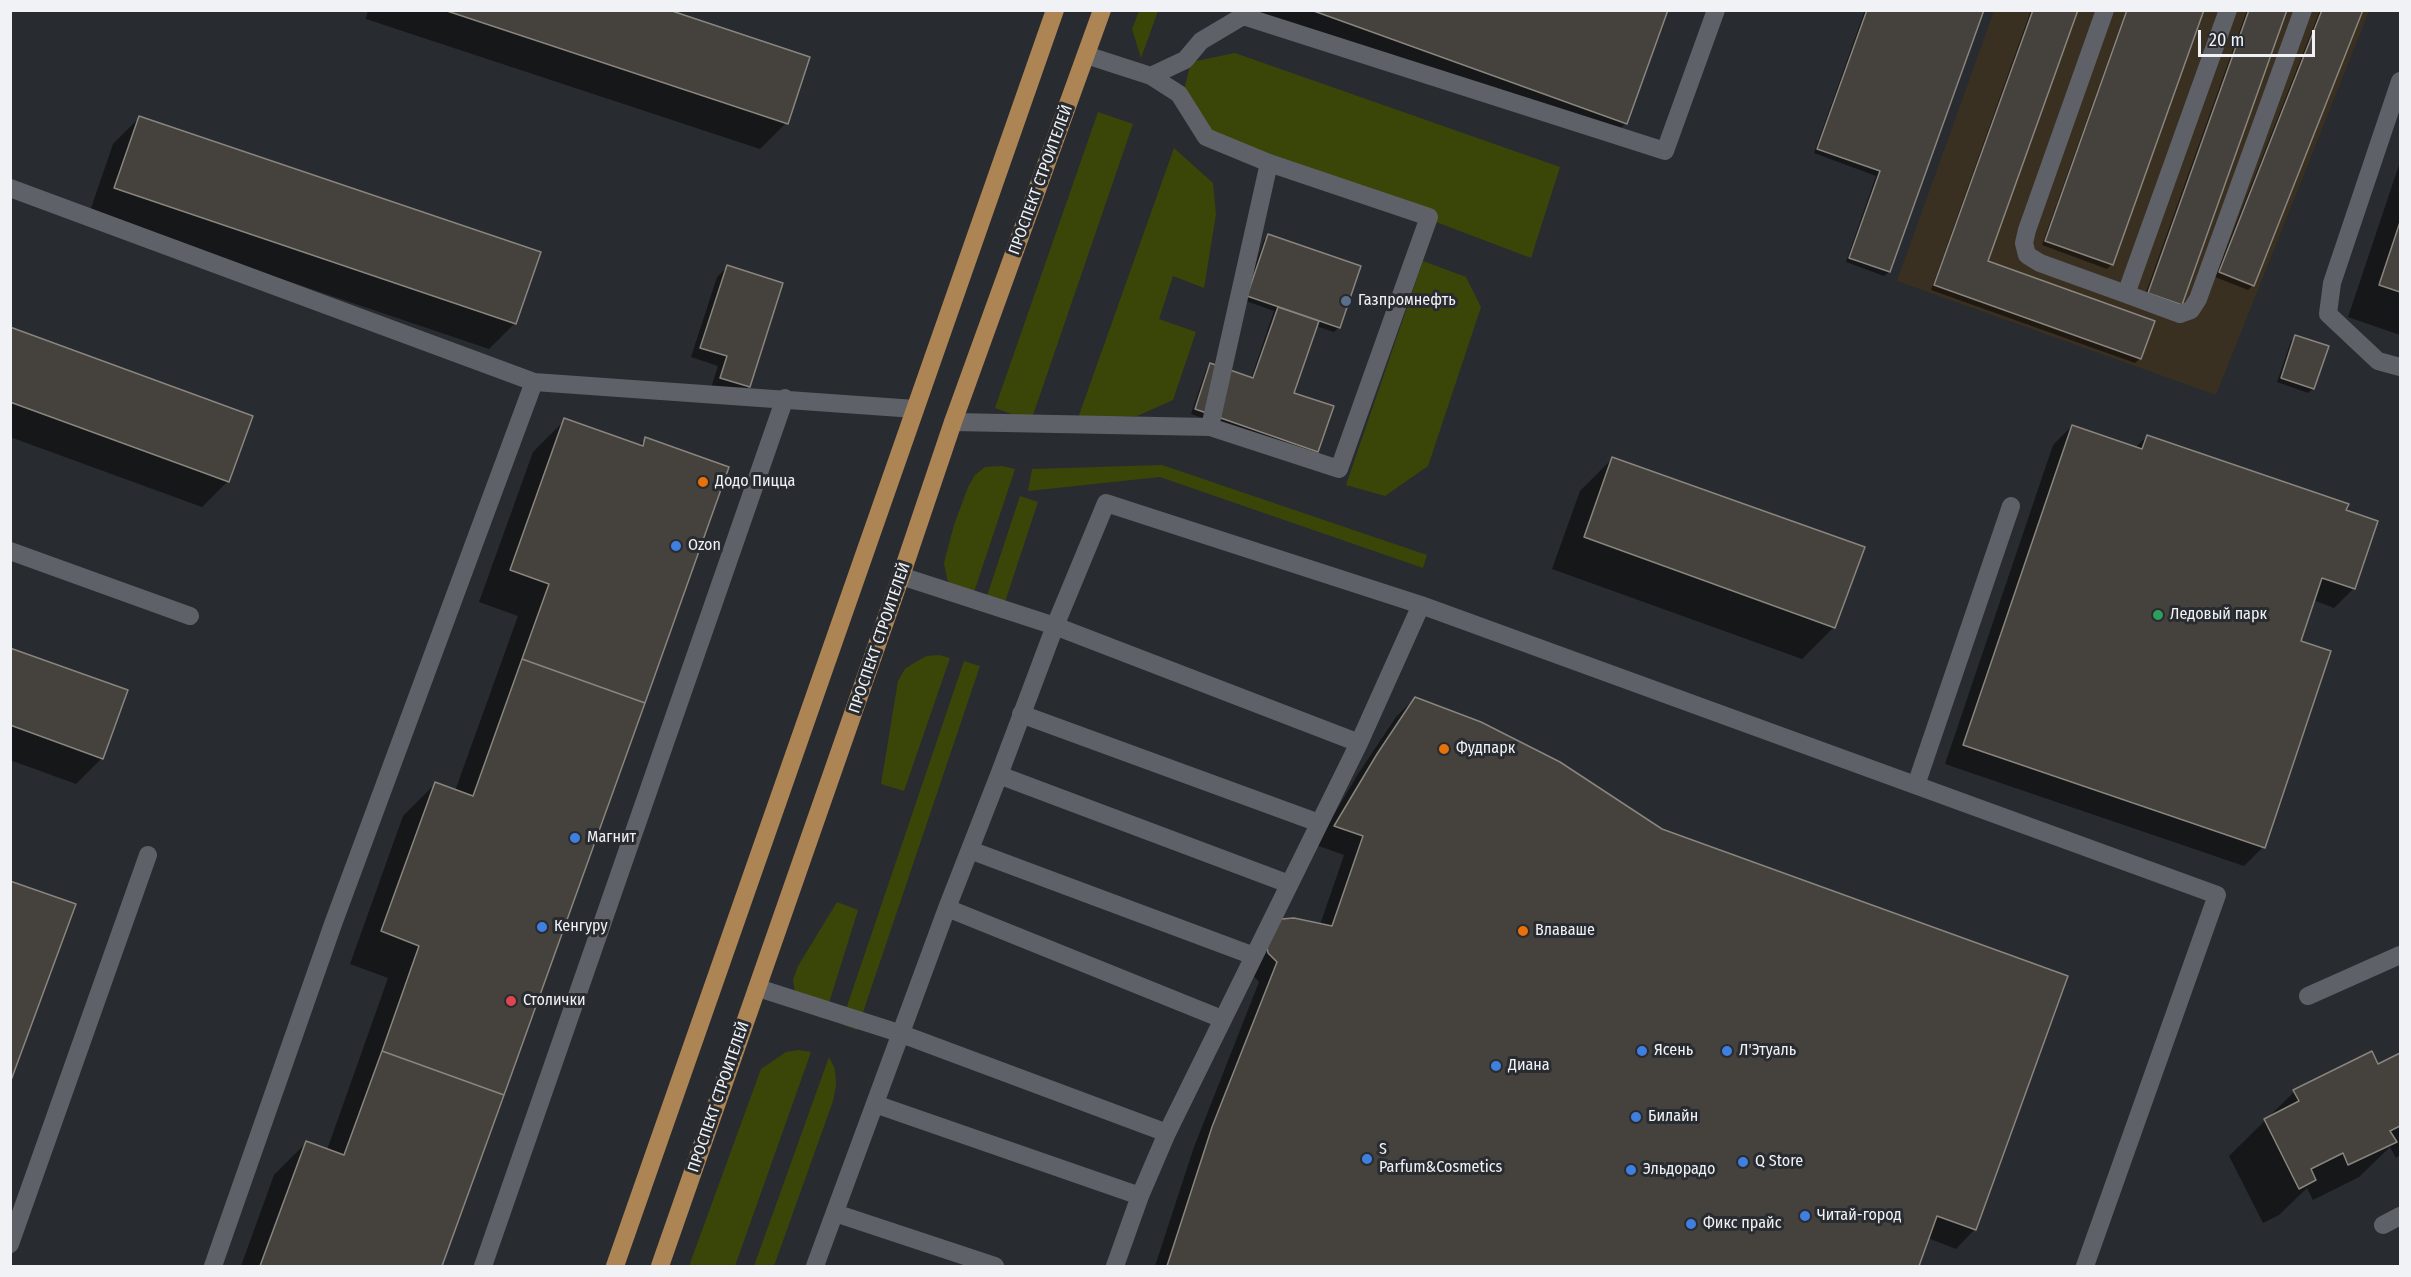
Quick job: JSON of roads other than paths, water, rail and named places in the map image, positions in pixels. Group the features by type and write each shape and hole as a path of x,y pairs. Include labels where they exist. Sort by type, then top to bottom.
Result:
{"main road":[{"path":"615,1266 1055,10"},
{"name":"ПРОСПЕКТ СТРОИТЕЛЕЙ","path":"660,1266 953,422 1102,10"}],"street":[{"path":"1151,76 1185,60 1202,41 1244,13 1665,151 1716,10"},
{"path":"2105,10 2026,230 2024,243 2027,255 2040,262 2180,314 2191,310 2198,299 2303,10"},
{"path":"2126,294 2228,10"},
{"path":"953,422 1210,427 1339,469 1430,217 1269,163 1206,137 1179,94 1151,76 1086,55"},
{"path":"2400,81 2332,283 2328,314 2378,361 2400,367"},
{"path":"1210,427 1269,163"},
{"path":"10,188 534,382 915,409"},
{"path":"213,1266 333,924 534,382"},
{"path":"483,1266 785,398"},
{"path":"815,1266 946,908 999,775 1054,626 1106,503 1420,605 2217,896 2085,1266"},
{"path":"1916,785 2011,506"},
{"path":"10,551 190,616"},
{"path":"901,576 1054,626 1359,742"},
{"path":"1115,1266 1140,1196 1167,1133 1320,824 1420,605"},
{"path":"1021,714 1320,824"},
{"path":"999,775 1289,884"},
{"path":"970,850 1254,956"},
{"path":"10,1244 148,855"},
{"path":"946,908 1222,1019"},
{"path":"2308,996 2400,955"},
{"path":"758,988 899,1033 1167,1133"},
{"path":"875,1104 1140,1196"},
{"path":"835,1213 994,1266"},
{"path":"2383,1225 2400,1216"}],"place":[{"name":"Газпромнефть","path":"1346,301"},
{"name":"Додо Пицца","path":"703,482"},
{"name":"Ozon","path":"676,546"},
{"name":"Ледовый парк","path":"2158,615"},
{"name":"Фудпарк","path":"1444,749"},
{"name":"Магнит","path":"575,838"},
{"name":"Кенгуру","path":"542,927"},
{"name":"Влаваше","path":"1523,931"},
{"name":"Столички","path":"511,1001"},
{"name":"Ясень","path":"1642,1051"},
{"name":"Л'Этуаль","path":"1727,1051"},
{"name":"Диана","path":"1496,1066"},
{"name":"Билайн","path":"1636,1117"},
{"name":"S Parfum&Cosmetics","path":"1367,1159"},
{"name":"Q Store","path":"1743,1162"},
{"name":"Эльдорадо","path":"1631,1170"},
{"name":"Читай-город","path":"1805,1216"},
{"name":"Фикс прайс","path":"1691,1224"}]}
